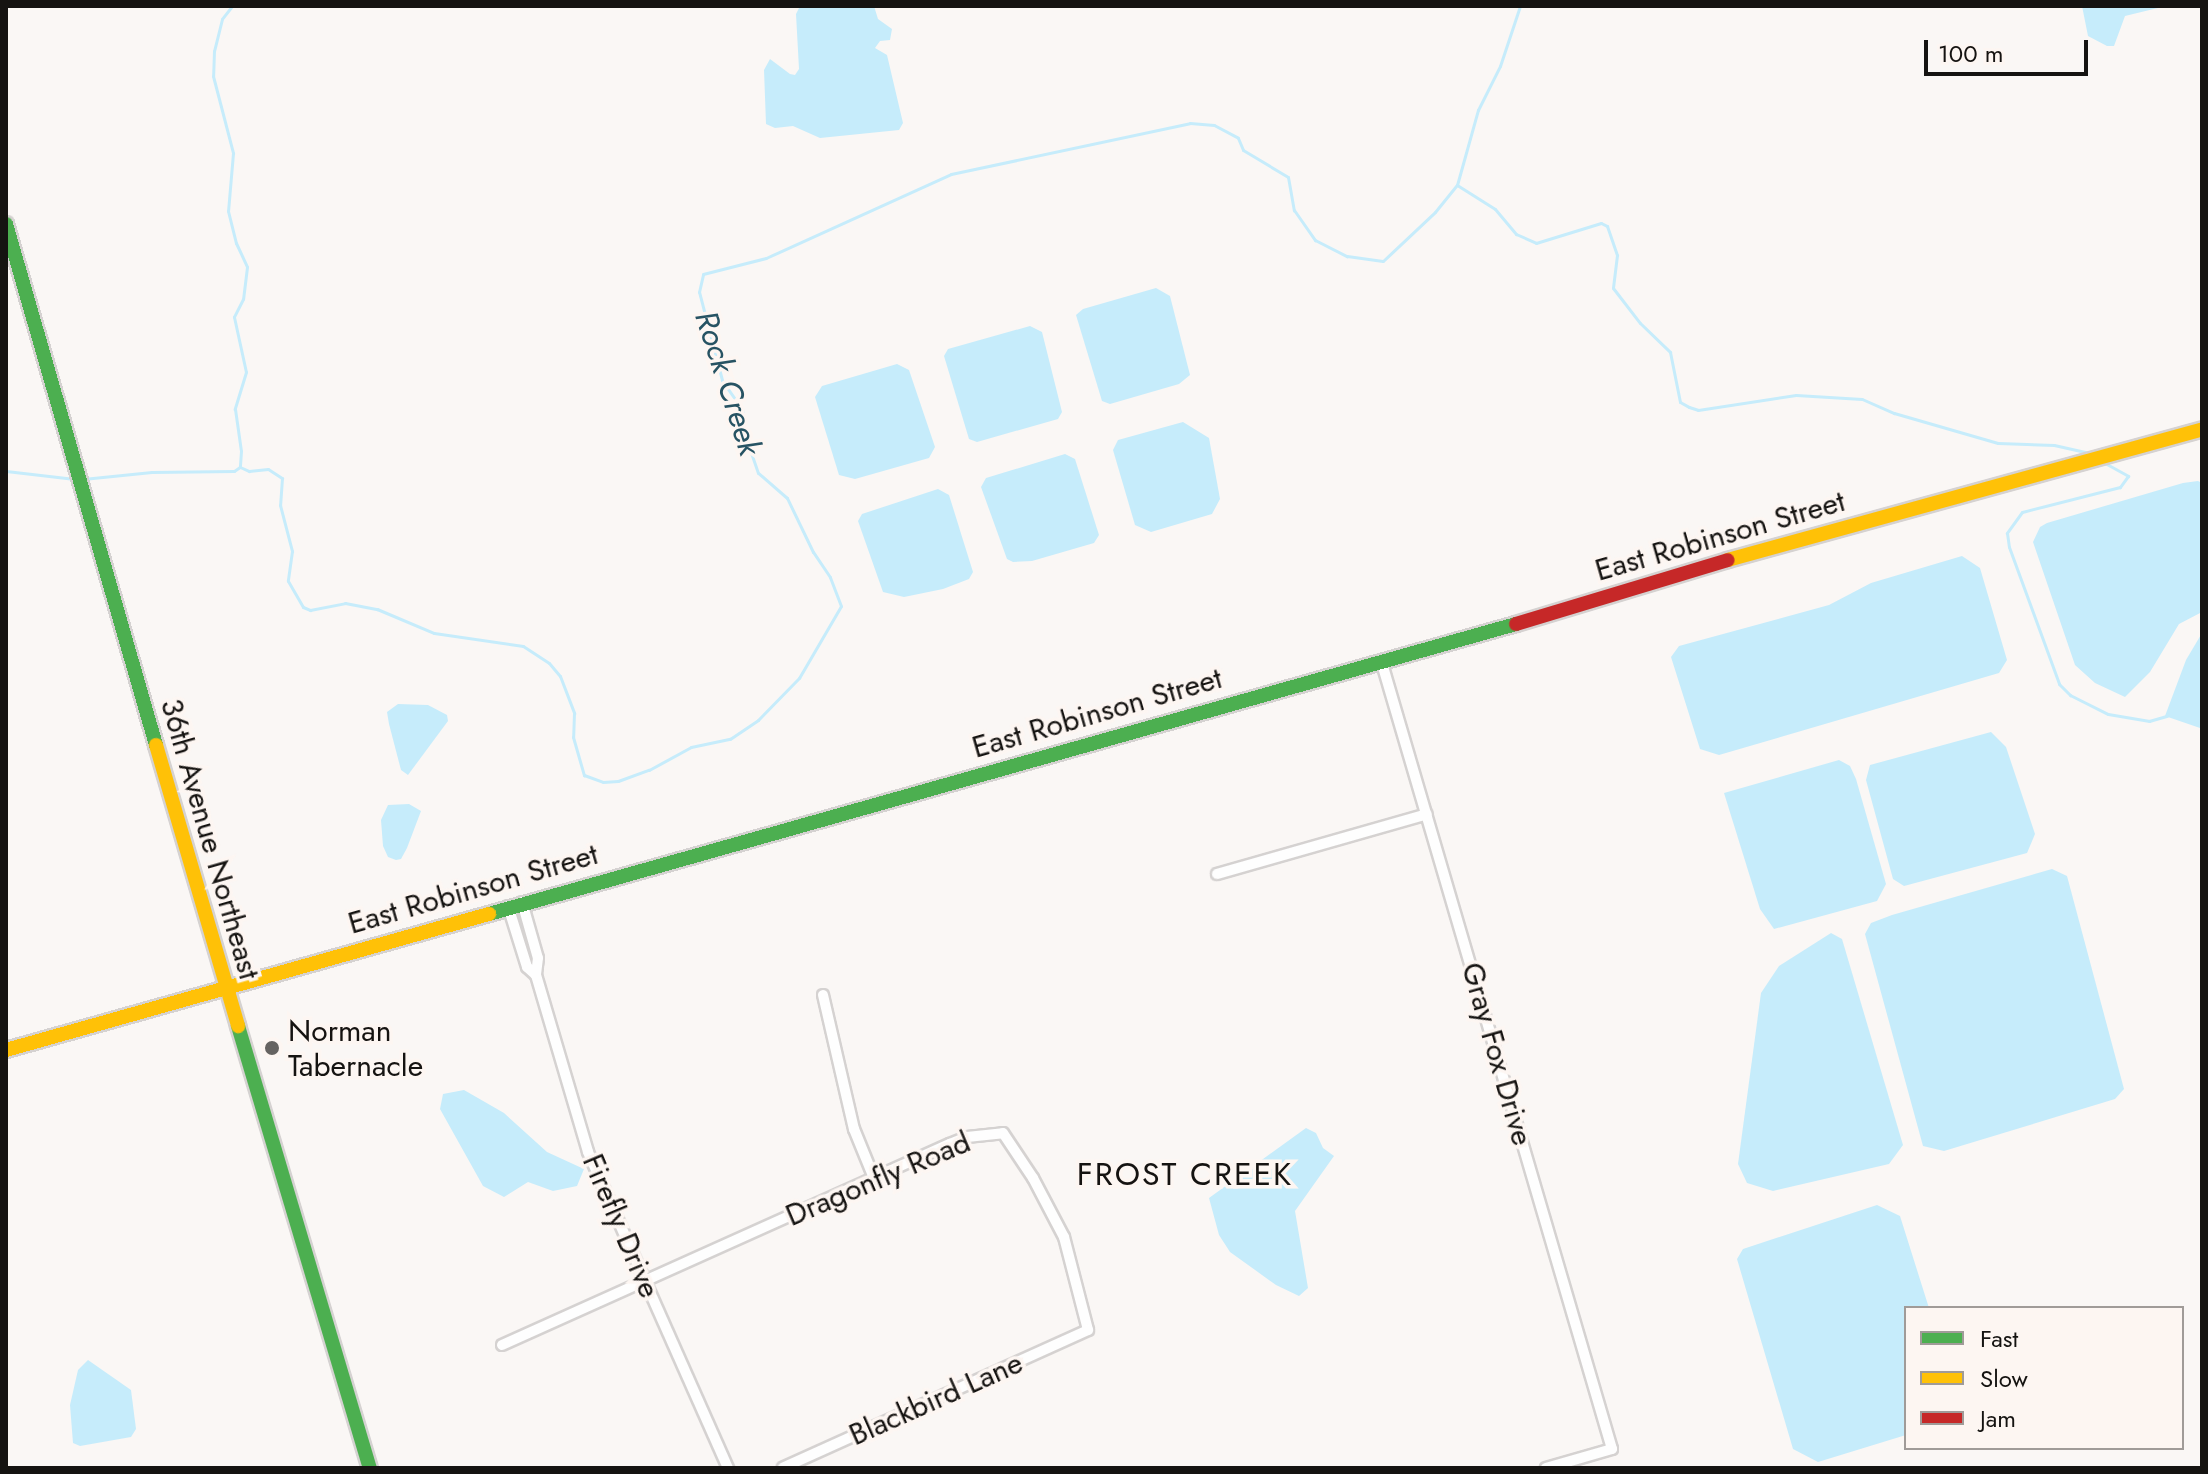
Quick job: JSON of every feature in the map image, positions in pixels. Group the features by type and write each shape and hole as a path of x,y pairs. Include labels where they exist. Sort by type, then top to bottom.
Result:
{"street":[{"name":"36th Avenue Northeast","path":"6,224 226,987 370,1468"},
{"name":"East Robinson Street","path":"6,1050 2202,429"},
{"name":"Gray Fox Drive","path":"1381,660 1612,1449 1546,1468"},
{"path":"1217,874 1427,814"},
{"name":"Firefly Drive","path":"515,904 538,958 536,975 588,1152 728,1468"},
{"path":"823,995 854,1129 874,1178"},
{"name":"Dragonfly Road","path":"502,1345 967,1137 1003,1133 1033,1178 1064,1237 1088,1330"},
{"name":"Blackbird Lane","path":"783,1468 1088,1330"}],"water":[{"path":"800,6 874,6 878,19 892,29 890,40 880,41 875,48 887,55 903,123 899,130 820,138 793,126 775,128 766,124 764,70 770,59 790,74 795,75 799,69 796,14"},
{"path":"2082,6 2166,6 2125,16 2114,46 2107,46 2088,36"},
{"path":"1156,288 1170,296 1190,375 1179,384 1110,404 1102,401 1076,315 1083,309"},
{"path":"1030,326 1042,332 1062,412 1058,419 977,442 969,439 944,356 948,349"},
{"path":"897,364 909,370 935,447 929,458 855,479 839,475 815,397 822,386"},
{"path":"1183,422 1209,438 1220,499 1212,514 1151,532 1135,525 1113,450 1118,440"},
{"path":"1065,454 1075,459 1099,535 1094,543 1032,561 1013,562 1007,559 981,487 986,478"},
{"path":"2198,481 2202,483 2202,612 2179,624 2150,672 2125,697 2095,683 2075,665 2033,542 2040,527 2047,523"},
{"path":"938,489 949,495 973,572 969,579 943,589 904,597 883,592 858,521 862,514"},
{"path":"1962,556 1980,568 2007,660 1999,673 1719,755 1700,749 1671,657 1679,646 1829,605 1871,583"},
{"path":"2202,633 2200,728 2165,716 2186,660"},
{"path":"398,704 428,705 447,715 448,721 408,775 401,770 387,712"},
{"path":"1991,732 2006,747 2035,834 2027,853 1904,886 1893,879 1866,780 1870,765"},
{"path":"1839,760 1850,766 1856,779 1886,884 1877,901 1774,929 1760,909 1724,793"},
{"path":"409,804 421,811 407,848 401,859 396,860 388,857 383,846 381,820 388,805"},
{"path":"2052,869 2067,876 2124,1089 2115,1099 1944,1151 1923,1146 1865,934 1871,923 1892,915"},
{"path":"1831,933 1842,939 1903,1145 1889,1164 1773,1191 1747,1183 1738,1164 1761,993 1779,966"},
{"path":"464,1090 504,1113 547,1152 584,1169 577,1186 553,1191 528,1182 504,1197 483,1186 440,1109 443,1094"},
{"path":"1306,1128 1316,1133 1323,1148 1334,1156 1295,1211 1308,1288 1299,1296 1276,1285 1230,1252 1219,1235 1209,1198"},
{"path":"1877,1205 1900,1216 1928,1306 1904,1306 1904,1436 1818,1462 1793,1449 1737,1259 1743,1249"},
{"path":"88,1360 131,1390 136,1429 131,1437 80,1446 73,1443 70,1405 78,1370"}],"waterway":[{"path":"232,6 222,19 214,51 213,76 233,153 228,211 236,243 247,267 243,299 234,317 246,372 235,409 240,467"},
{"name":"Rock Creek","path":"83,479 152,472 234,471 240,467 249,471 268,469 282,478 280,505 292,551 288,581 303,607 310,610 345,603 377,609 434,633 523,646 549,663 560,676 574,713 573,737 584,775 603,782 618,781 649,770 691,747 730,739 758,720 799,678 841,606 830,577 813,552 787,498 758,473 745,436 742,409 722,380 699,292 703,274 766,258 951,174 1190,123 1214,125 1238,138 1243,150 1288,177 1294,210 1315,240 1347,256 1383,261 1435,212 1457,185 1478,110 1500,66 1520,6"},
{"path":"1457,185 1495,209 1516,234 1536,243 1601,223 1607,226 1617,255 1613,288 1640,323 1670,352 1680,402 1689,407 1698,410 1796,395 1862,399 1894,413 1998,443 2054,445 2094,454"},
{"path":"2103,462 2128,476 2120,487 2022,512 2007,533 2009,547 2059,684 2070,695 2108,714 2149,721 2167,716"},
{"name":"Rock Creek","path":"6,471 75,479"}],"traffic: fast":[{"path":"6,224 156,745"},
{"path":"489,914 1516,624"},
{"path":"238,1026 370,1468"}],"traffic: slow":[{"path":"1728,560 2202,429"},
{"path":"156,745 238,1026"},
{"path":"6,1050 489,914"}],"traffic: jam":[{"path":"1516,624 1728,560"}],"place":[{"name":"Norman Tabernacle","path":"272,1048"}],"district":[{"name":"FROST CREEK","path":"1185,1174"}]}
